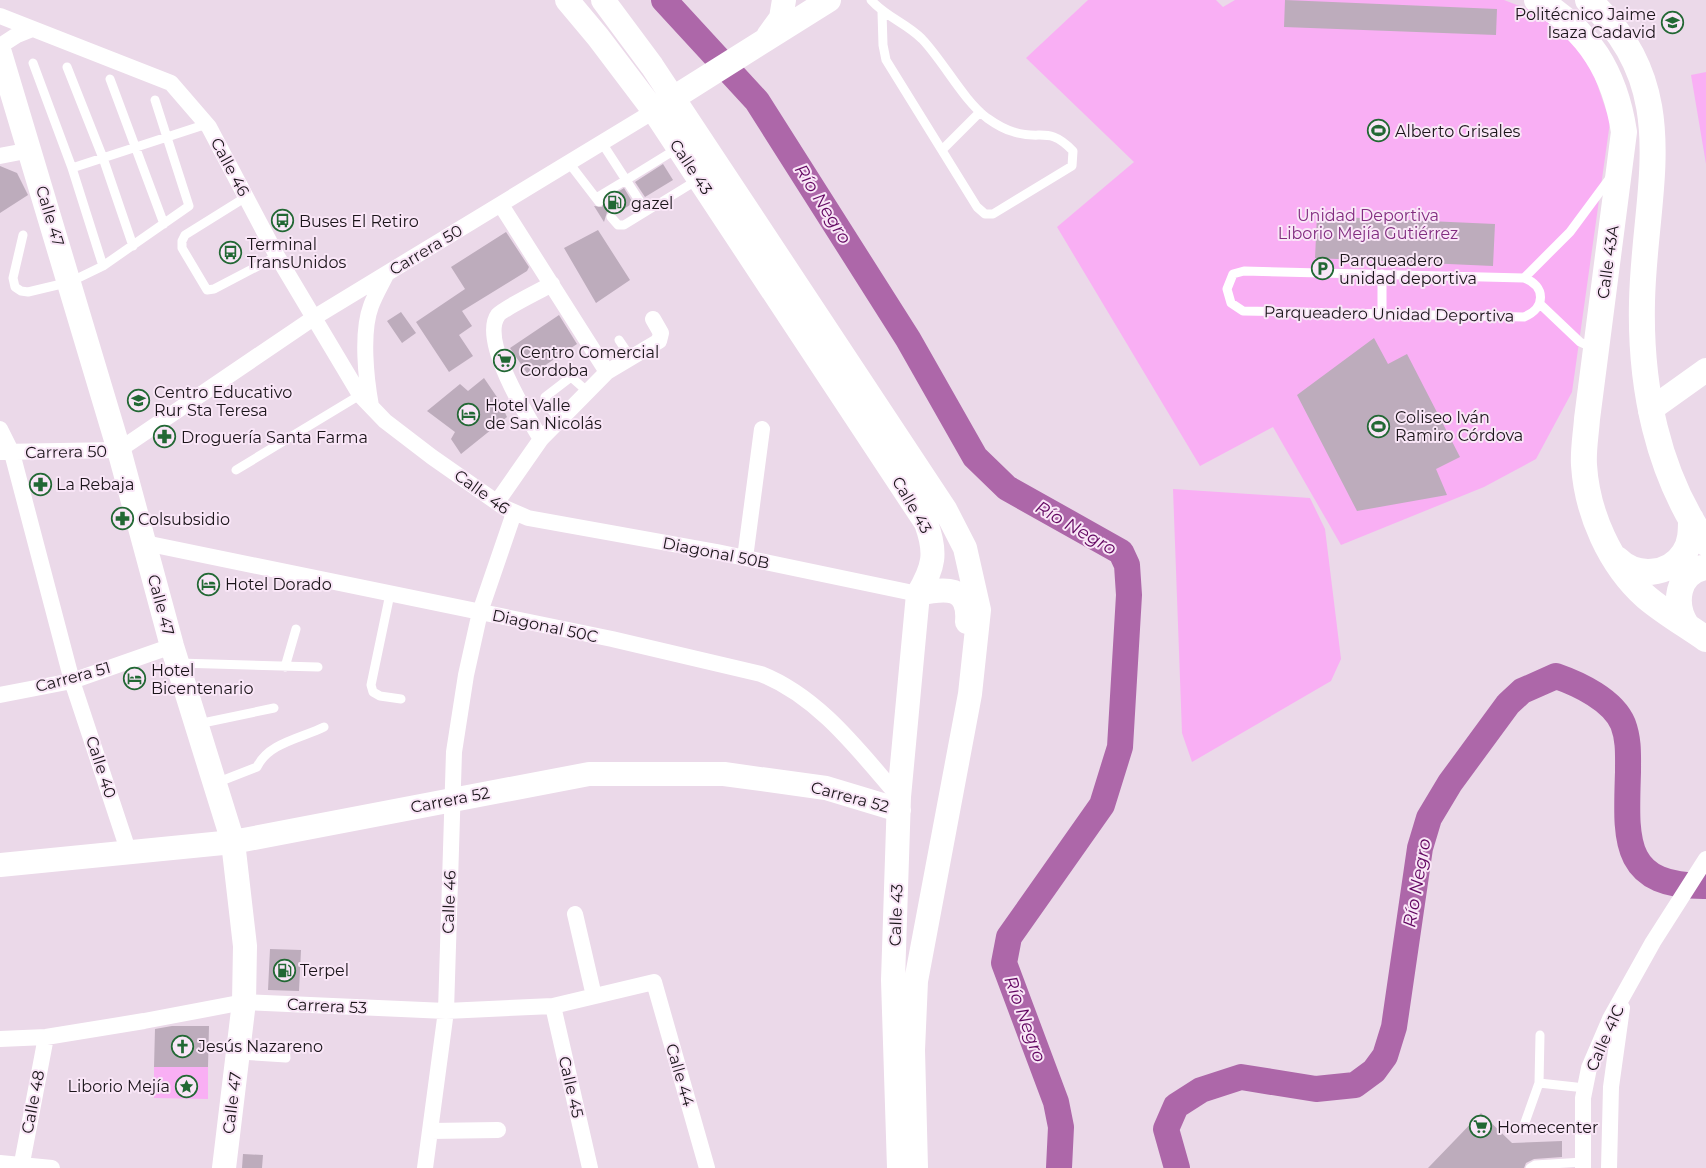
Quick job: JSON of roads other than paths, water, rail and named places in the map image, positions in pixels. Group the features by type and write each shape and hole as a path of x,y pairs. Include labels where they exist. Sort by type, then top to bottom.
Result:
{"main road":[{"name":"Calle 43A","path":"1537,0 1556,12 1589,41 1610,79 1620,104 1624,132 1596,349 1584,465 1593,514 1611,553 1625,574 1644,595 1697,632"},
{"path":"1588,0 1615,29 1637,61 1649,106 1654,172 1642,301 1643,345 1650,410 1662,453 1691,519 1706,543"},
{"path":"1611,553 1623,565 1639,572 1656,572 1672,565 1685,553 1691,537 1691,519"},
{"path":"1697,632 1681,616 1678,605 1679,593 1683,582 1691,574 1706,567"}],"street":[{"name":"Calle 43","path":"567,0 598,36 664,105 678,148 926,523 933,542 933,560 930,573 918,594 899,804 894,980 899,1168"},
{"name":"Calle 43","path":"603,0 614,12 664,105 945,509 965,548 979,610 970,694 916,981 913,1050 916,1168"},
{"path":"761,41 781,18 784,0"},
{"name":"Carrera 50","path":"72,680 6,452 120,450 315,317 664,105 761,41 829,0"},
{"name":"Calle 46","path":"0,16 172,83 207,124 277,256 360,395 372,408 432,457 514,513 480,612 466,676 454,752 446,1011 425,1168"},
{"path":"0,53 17,35 32,29"},
{"name":"Calle 47","path":"0,53 31,150 120,450 175,654 233,842 245,946 244,1002 224,1168"},
{"path":"0,156 31,150"},
{"path":"501,205 607,372"},
{"path":"372,408 366,379 367,327 370,308 386,275"},
{"path":"541,439 506,376 493,327 499,314 552,284"},
{"path":"497,502 541,439 607,372 660,341 661,333 653,319"},
{"path":"1650,410 1706,370"},
{"path":"0,429 6,452"},
{"path":"745,558 762,429"},
{"name":"Diagonal 50B","path":"514,513 528,518 745,558 918,594"},
{"name":"Diagonal 50C","path":"145,543 734,667 782,682 826,716 899,804"},
{"path":"918,594 948,589 958,592 963,599 968,613 953,749 957,768"},
{"name":"Carrera 51","path":"0,695 72,680 175,654"},
{"name":"Calle 40","path":"72,680 129,853"},
{"name":"Carrera 52","path":"0,865 233,842 589,774 724,774 826,788 899,804"},
{"path":"898,836 904,847 905,902 909,905 914,905 932,894"},
{"name":"Calle 41C","path":"1583,1165 1585,1088 1589,1068 1610,1019 1653,942 1706,859"},
{"path":"575,914 594,996"},
{"name":"Carrera 53","path":"0,1039 46,1037 244,1002 446,1011 552,1006 654,982"},
{"name":"Calle 44","path":"654,982 707,1168"},
{"name":"Calle 41C","path":"1609,1168 1611,1087 1623,998"},
{"name":"Calle 45","path":"552,1006 590,1168"},
{"name":"Calle 48","path":"21,1167 46,1037"},
{"path":"430,1131 498,1130"},
{"path":"0,1163 21,1167 52,1168"}],"lane":[{"path":"871,0 882,12 906,25 923,40 980,112 988,119 1015,133 1044,134 1061,139 1073,151 1072,166 993,214 985,214 977,207 943,149 886,60 883,45 882,12"},
{"path":"33,63 72,168 103,266"},
{"path":"67,68 103,158 133,246"},
{"path":"110,79 164,224"},
{"path":"23,235 13,278 15,287 21,291 28,292 70,282 103,266 189,206 155,100"},
{"path":"943,149 980,112"},
{"path":"72,168 207,124"},
{"path":"602,143 646,211"},
{"path":"569,163 598,200 626,180 678,148"},
{"path":"1596,349 1580,342 1540,304 1538,288 1535,282 1524,278 1570,232 1621,162"},
{"path":"611,218 618,225 624,225 699,179"},
{"path":"246,197 185,235 182,240 182,248 207,290 214,290 277,256"},
{"name":"Parqueadero Unidad Deportiva","path":"1524,278 1244,271 1232,274 1227,289 1231,303 1243,311 1524,317 1536,311 1540,304"},
{"path":"1382,274 1382,314"},
{"path":"619,340 630,358"},
{"path":"560,421 546,403 545,397 571,377 588,392"},
{"path":"236,470 360,395"},
{"path":"390,594 371,685 373,692 380,696 401,699"},
{"path":"286,667 296,629"},
{"path":"175,654 286,667 318,667"},
{"path":"197,724 274,708"},
{"path":"216,783 257,767 260,760 275,747 324,727"},
{"path":"1523,1128 1539,1082 1540,1035"},
{"path":"238,1055 286,1058 285,1046"},
{"path":"1539,1082 1585,1088"},
{"path":"1530,1168 1535,1165 1583,1165"}],"waterway":[{"name":"Río Negro","path":"664,0 757,101 908,339 975,457 1007,488 1121,552 1127,565 1129,595 1120,747 1102,805 1009,937 1004,963 1056,1102 1061,1127 1059,1168"},
{"name":"Río Negro","path":"1177,1168 1166,1129 1176,1106 1201,1090 1241,1077 1316,1089 1355,1085 1374,1071 1385,1056 1394,1027 1420,848 1429,818 1450,783 1508,704 1522,691 1556,676 1585,688 1612,708 1623,724 1626,736 1628,754 1627,819 1629,838 1634,855 1643,868 1658,878 1678,884 1706,886"}],"place":[{"name":"Politécnico Jaime Isaza Cadavid","path":"1672,23"},
{"name":"Alberto Grisales","path":"1379,131"},
{"name":"gazel","path":"615,203"},
{"name":"Buses El Retiro","path":"283,221"},
{"name":"Terminal TransUnidos","path":"231,253"},
{"name":"Parqueadero unidad deportiva","path":"1323,269"},
{"name":"Centro Comercial Cordoba","path":"504,361"},
{"name":"Centro Educativo Rur Sta Teresa","path":"138,401"},
{"name":"Hotel Valle de San Nicolás","path":"469,414"},
{"name":"Coliseo Iván Ramiro Córdova","path":"1379,426"},
{"name":"Droguería Santa Farma","path":"165,437"},
{"name":"La Rebaja","path":"40,484"},
{"name":"Colsubsidio","path":"122,519"},
{"name":"Hotel Dorado","path":"209,584"},
{"name":"Hotel Bicentenario","path":"135,679"},
{"name":"Terpel","path":"284,970"},
{"name":"Jesús Nazareno","path":"182,1046"},
{"name":"Liborio Mejía","path":"186,1086"},
{"name":"Homecenter","path":"1481,1127"}],"park label":[{"name":"Unidad Deportiva Liborio Mejía Gutiérrez","path":"1368,224"}]}
